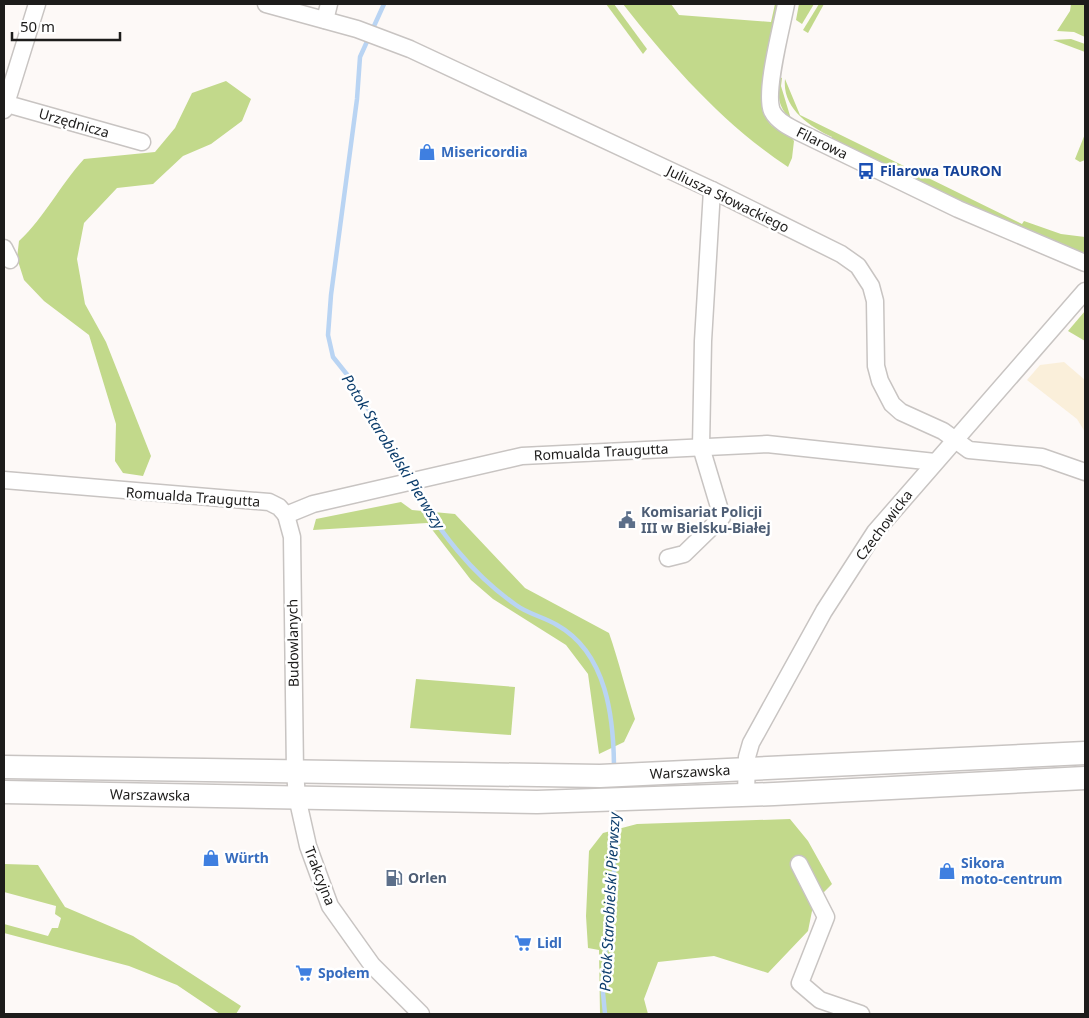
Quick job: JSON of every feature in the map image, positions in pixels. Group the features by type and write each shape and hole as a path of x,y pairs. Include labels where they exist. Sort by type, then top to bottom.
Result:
{"main road":[{"name":"Warszawska","path":"4,767 609,776 1085,753"},
{"name":"Warszawska","path":"4,792 537,802 746,795 1085,778"}],"street":[{"path":"5,107 37,4"},
{"name":"Juliusza Słowackiego","path":"266,4 385,38 712,190 841,254 858,266 871,286 875,301 876,366 886,394 901,412 943,431 969,450 1042,457 1085,472"},
{"path":"325,20 329,4"},
{"name":"Filarowa","path":"786,4 770,95 770,106 776,117 799,132 958,208 1085,264"},
{"name":"Urzędnicza","path":"5,107 142,142"},
{"path":"668,558 684,554 722,517 700,447 703,341 712,190"},
{"name":"Czechowicka","path":"746,795 745,769 751,743 824,611 875,532 1084,293"},
{"name":"Romualda Traugutta","path":"4,480 269,502 279,507 286,515 313,504 522,456 767,444 935,462"},
{"name":"Budowlanych","path":"286,515 291,525 292,537 295,772"},
{"path":"295,772 297,797"},
{"name":"Trakcyjna","path":"297,797 308,846 330,906 372,966 421,1014"},
{"path":"799,864 826,918 800,984 820,1000 861,1014"}],"shaded area":[{"path":"1064,362 1085,380 1085,432 1077,419 1027,380 1040,365"}],"green space":[{"path":"606,4 614,4 647,49 643,54"},
{"path":"623,4 671,4 679,15 771,22 775,4 779,4 763,104 768,121 776,128 785,132 794,141 792,158 788,167 764,150 720,113 679,71"},
{"path":"799,4 814,4 802,24 796,20"},
{"path":"819,4 824,4 808,33 803,30"},
{"path":"1071,4 1085,4 1085,37 1074,32 1057,31 1070,11"},
{"path":"1071,39 1085,44 1085,52 1053,40"},
{"path":"779,77 782,78 781,86 791,119 781,105"},
{"path":"785,79 800,115 1022,224 1024,221 1061,234 1085,237 1085,254 960,201 832,139 832,137 806,121 799,115 792,107 785,89"},
{"path":"226,81 251,99 242,121 211,144 183,156 153,184 117,188 84,223 77,259 85,304 106,342 151,456 143,476 123,473 115,461 116,424 89,335 44,301 24,280 17,258 19,241 37,222 67,179 84,159 155,152 175,128 192,93"},
{"path":"1085,134 1085,160 1080,162 1075,159"},
{"path":"1085,311 1085,341 1068,331"},
{"path":"401,502 412,510 455,514 525,588 609,633 635,719 624,742 599,754 588,674 566,645 493,599 471,580 427,523 313,530 316,519"},
{"path":"416,679 515,687 511,735 410,728"},
{"path":"790,819 808,841 832,884 823,893 797,856 795,869 813,906 808,931 768,973 714,956 658,962 644,999 648,1014 600,1014 599,950 588,948 586,916 589,851 603,833 637,824"},
{"path":"4,864 38,865 65,907 133,936 241,1006 236,1014 220,1014 177,985 129,966 4,933 4,924 48,936 52,928 58,928 61,918 55,914 56,906 4,892"}],"waterway":[{"name":"Potok Starobielski Pierwszy","path":"384,4 360,57 357,99 331,295 328,335 333,357 349,377 409,477"},
{"name":"Potok Starobielski Pierwszy","path":"413,484 445,535 485,580 521,608 557,625 574,637 587,652 597,669 609,709 614,750 614,770"},
{"name":"Potok Starobielski Pierwszy","path":"605,1014 603,993 606,939 614,880 614,805"}],"place":[{"name":"Misericordia","path":"427,152"},
{"name":"Filarowa TAURON","path":"866,171"},
{"name":"Komisariat Policji III w Bielsku-Białej","path":"627,520"},
{"name":"Würth","path":"211,858"},
{"name":"Sikora moto-centrum","path":"947,871"},
{"name":"Orlen","path":"394,878"},
{"name":"Lidl","path":"523,943"},
{"name":"Społem","path":"304,973"}]}
